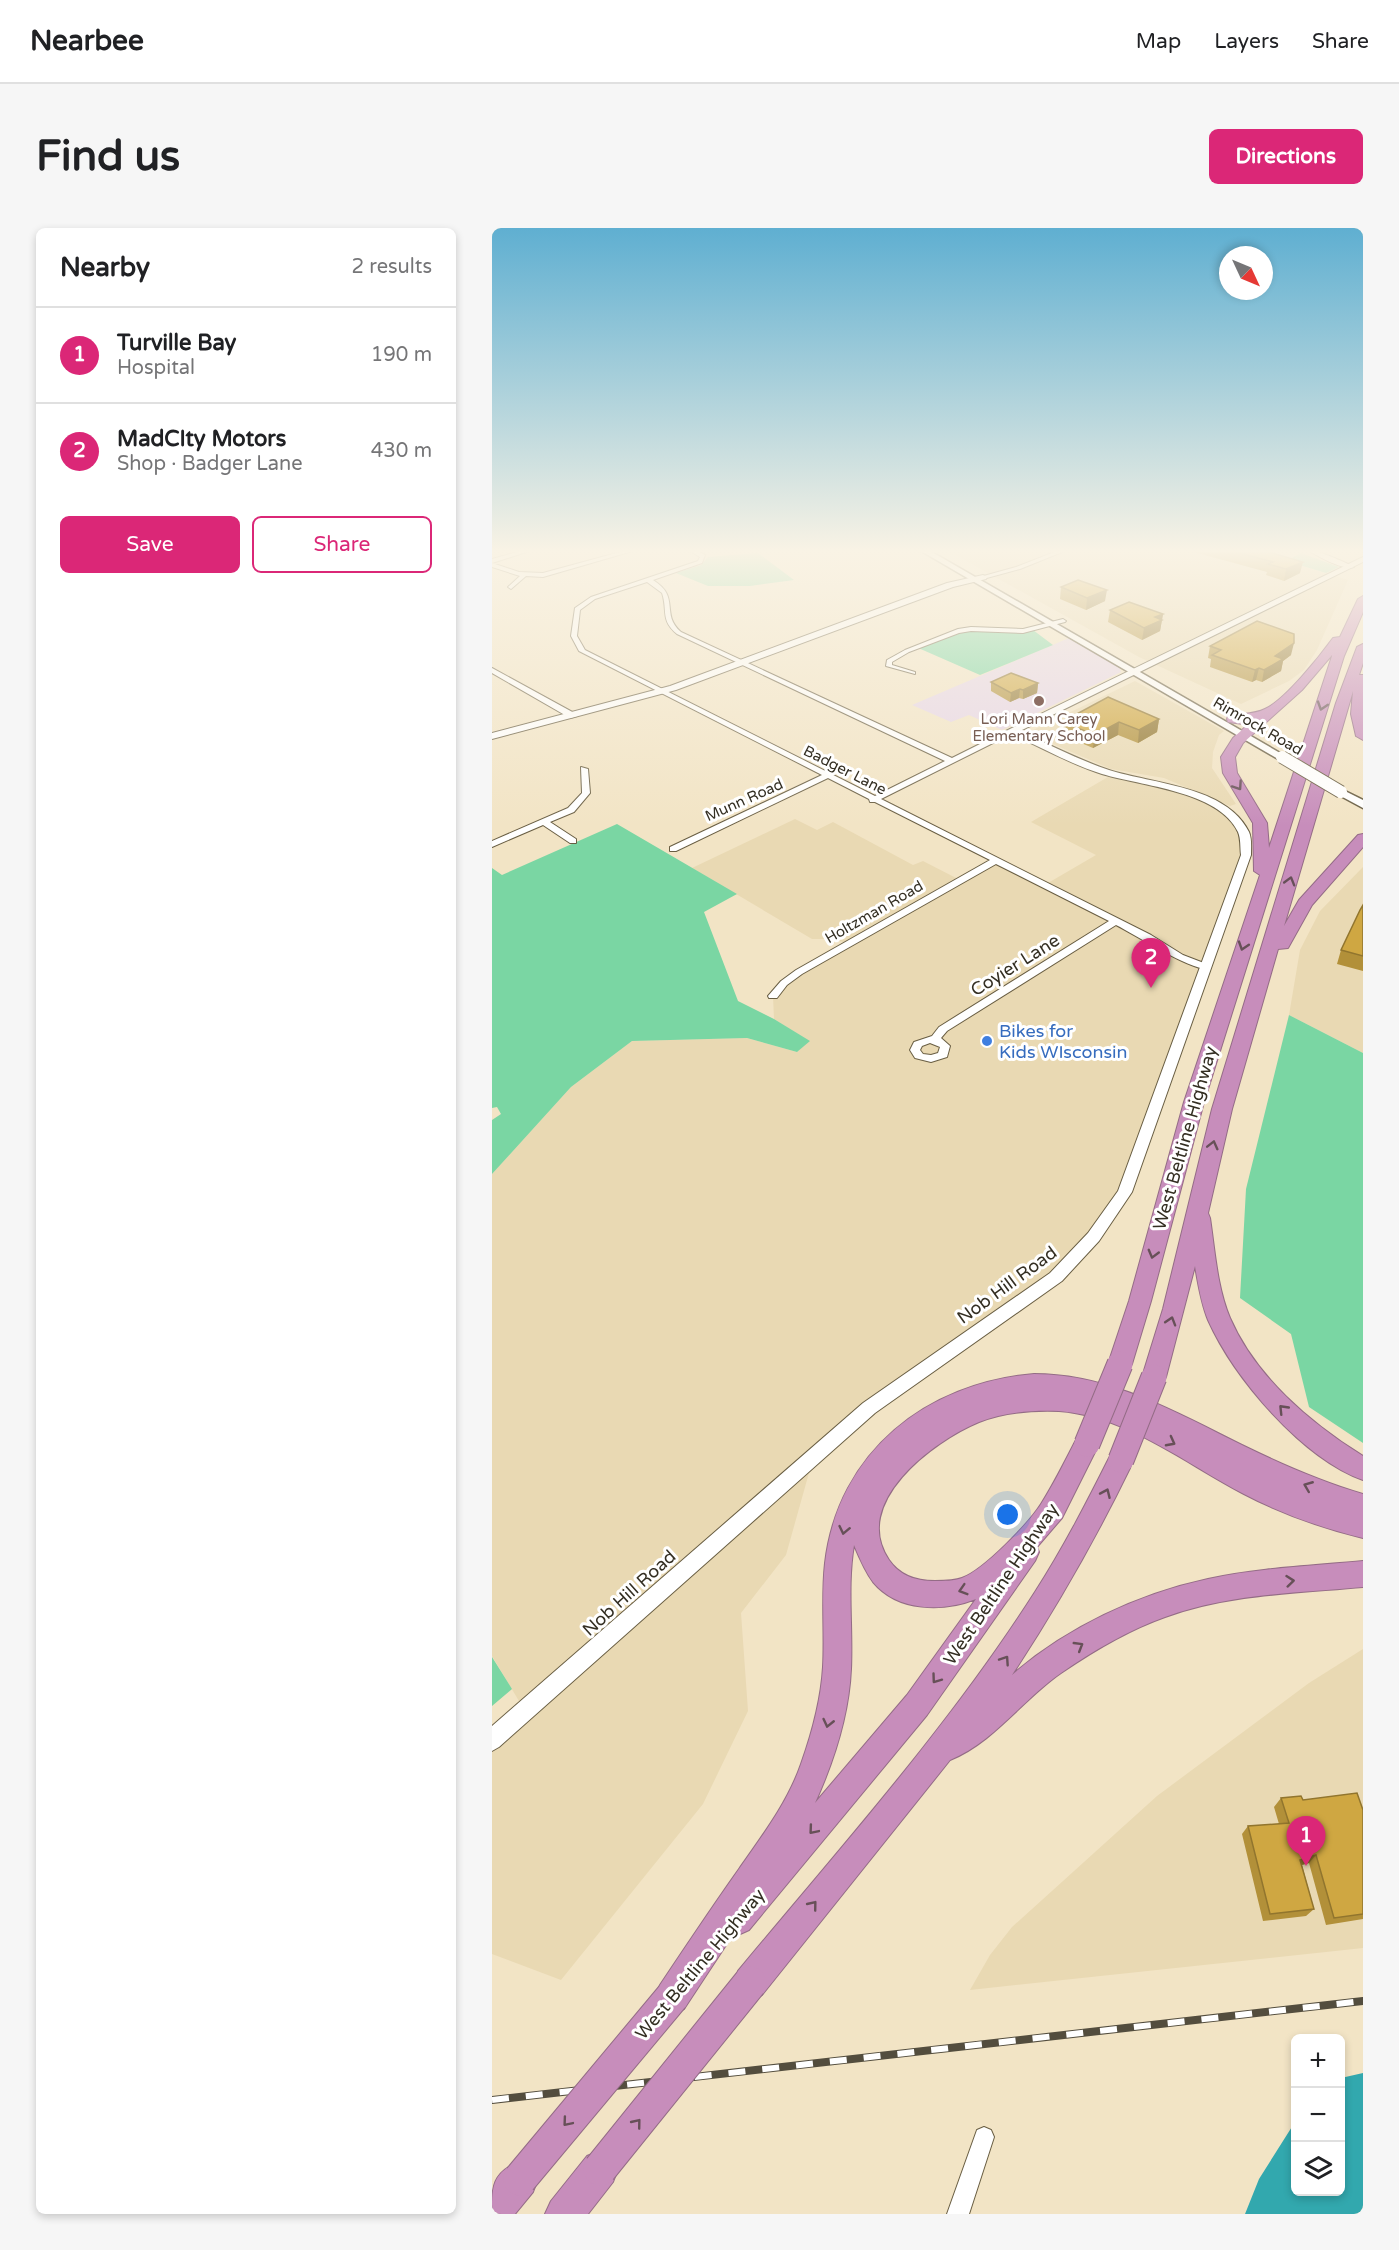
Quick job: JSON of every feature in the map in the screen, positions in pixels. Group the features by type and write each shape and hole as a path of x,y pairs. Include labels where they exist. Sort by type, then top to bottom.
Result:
{"highway":[{"path":"1262,890 1260,822 1230,773 1228,765 1231,752 1248,732 1322,662 1336,641"},
{"name":"West Beltline Highway","path":"492,2213 917,1705 1007,1581 1053,1510 1087,1444 1120,1364 1140,1301 1194,1102 1344,641"},
{"name":"West Beltline Highway","path":"564,2214 933,1758 1005,1661 1069,1561 1101,1505 1154,1377 1174,1309 1198,1202 1225,1099 1251,1018 1342,703 1363,647"},
{"path":"1363,660 1357,714 1363,736"},
{"path":"1233,719 1253,718 1272,710"},
{"path":"1251,1018 1288,931 1305,903 1360,843"},
{"path":"1198,1202 1207,1279 1218,1316 1239,1354 1265,1390 1292,1419 1337,1454 1363,1469"},
{"path":"672,1997 780,1835 810,1780 828,1725 837,1670 838,1562 847,1518 872,1470 891,1445 924,1418 964,1397 1002,1388 1045,1384 1086,1388 1159,1414 1293,1480 1363,1506"},
{"path":"1053,1510 994,1572 971,1588 943,1596 915,1593 895,1585 878,1568 866,1540 868,1510 890,1473 913,1447 947,1424 988,1407 1026,1401 1076,1403 1114,1415 1160,1435 1278,1499 1330,1519 1363,1526"},
{"path":"933,1758 983,1721 1021,1685 1053,1662 1087,1641 1151,1608 1188,1596 1232,1587 1363,1574"}],"main road":[{"name":"Rimrock Road","path":"1090,641 1343,788 1363,805"},
{"name":"Rimrock Road","path":"1141,670 1233,719 1248,732"},
{"name":"Rimrock Road","path":"1343,788 1363,794"}],"street":[{"name":"Badger Lane","path":"576,641 586,654 1156,941 1179,957 1206,968"},
{"path":"696,641 951,761"},
{"path":"492,736 661,692 800,641"},
{"path":"913,673 892,668 889,666 889,661 933,641"},
{"path":"873,800 1201,641"},
{"path":"492,670 573,716"},
{"name":"Nob Hill Road","path":"492,1740 869,1408 1056,1277 1081,1254 1115,1209 1128,1186 1246,855 1247,836 1236,819 1225,810 1178,789 1105,771 1013,731"},
{"path":"492,844 571,810 581,802 586,794 584,769"},
{"name":"Munn Road","path":"673,849 826,776"},
{"path":"544,822 573,841"},
{"name":"Holtzman Road","path":"773,996 784,983 808,967 995,861"},
{"name":"Coyier Lane","path":"934,1040 943,1029 1116,921"},
{"path":"958,2214 984,2137"}],"shaded area":[{"path":"1063,641 1074,641 1119,667 1121,672 1002,730 969,715 951,722 912,705"},
{"path":"1110,641 1321,641 1304,670 1289,681 1241,704 1139,657"},
{"path":"1135,681 1224,731 1219,735 1213,752 1212,768 1236,804 1230,806 1164,778 1111,769 1027,733"},
{"path":"1113,774 1157,782 1225,810 1248,845 1135,1166 1081,1254 814,1455 786,1555 741,1613 748,1711 703,1804 561,1980 492,1954 492,1740 525,1711 492,1656 492,1174 571,1087 632,1041 747,1038 797,1052 809,1041 774,1019 773,996 784,983 847,943 831,939 812,939 692,868 795,819 817,830 833,822 913,865 923,861 960,880 995,861 1048,883 1096,855 1031,822"},
{"path":"1363,867 1363,1053 1289,1015 1300,950 1320,911"},
{"path":"1363,1649 1363,1948 970,1990 990,1955 1012,1927 1157,1796 1309,1683"}],"green space":[{"path":"933,641 1047,641 1053,645 980,675 916,647"},
{"path":"617,824 737,894 704,912 738,1001 810,1041 797,1052 747,1038 632,1041 571,1087 492,1174 492,1120 501,1114 497,1107 492,1108 492,868 502,875"},
{"path":"1289,1015 1363,1053 1363,1443 1309,1407 1291,1334 1240,1298 1246,1189"},
{"path":"492,1657 512,1689 492,1706"}],"water":[{"path":"1363,2073 1363,2214 1245,2214 1259,2179 1291,2128 1291,2196 1345,2196 1345,2077"}],"building":[{"path":"1220,641 1294,641 1294,643 1275,656 1283,659 1264,670 1259,668 1255,670 1212,655 1221,650 1210,646"},
{"path":"1011,673 1038,683 1011,693 991,682"},
{"path":"1108,697 1159,719 1139,730 1119,722 1095,735 1062,722"},
{"path":"1363,905 1363,956 1341,950"},
{"path":"1357,1793 1363,1810 1363,1914 1334,1918 1316,1855 1300,1860 1314,1909 1270,1914 1248,1826 1289,1823 1281,1798 1301,1796 1303,1800"}],"railway":[{"path":"492,2100 1363,2001"}],"place":[{"name":"Lori Mann Carey Elementary School","path":"1039,701"},
{"name":"MadCIty Motors","path":"1151,988"},
{"name":"Bikes for Kids WIsconsin","path":"987,1041"},
{"name":"Turville Bay","path":"1306,1866"}]}
